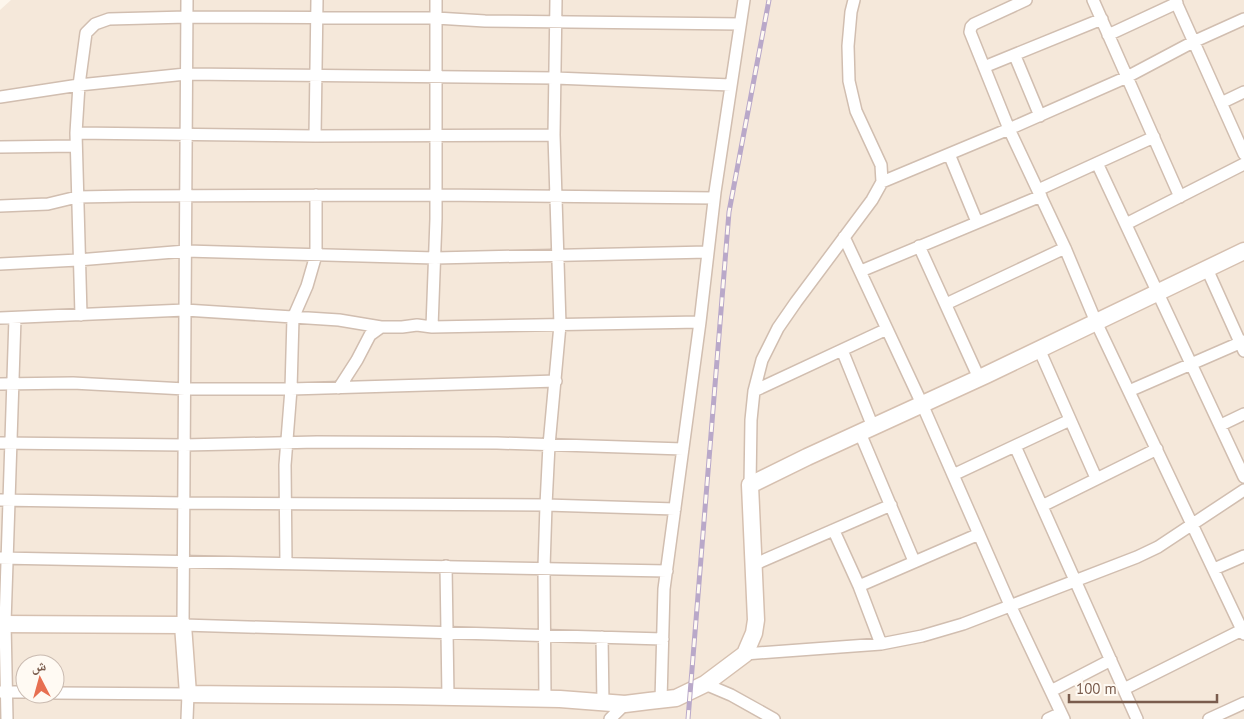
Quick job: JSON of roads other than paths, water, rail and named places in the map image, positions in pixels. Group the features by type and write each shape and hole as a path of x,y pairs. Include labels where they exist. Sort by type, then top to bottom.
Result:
{"street":[{"path":"187,0 184,445 184,625 188,694 187,719"},
{"path":"315,136 317,0"},
{"path":"432,327 435,258 436,0"},
{"path":"545,699 544,568 546,504 549,445 560,325 554,135 556,0"},
{"path":"661,700 664,589 700,322 714,198 744,0"},
{"path":"65,693 448,697 545,699 625,704 676,698 705,684 745,654 754,632 756,620 750,485 751,420 754,391 762,360 778,328 872,200 882,182 880,166 856,111 849,81 848,46 854,0"},
{"path":"1026,0 974,24 970,32 1010,129 1065,248 1096,322 1243,632 1124,689"},
{"path":"1093,0 1180,197"},
{"path":"1108,35 1176,2 1244,154"},
{"path":"81,315 76,133 79,85 86,33 95,24 109,19 317,17 740,24"},
{"path":"984,67 1102,19"},
{"path":"882,182 1010,129 1127,77 1193,42 1244,19"},
{"path":"1015,56 1040,116"},
{"path":"0,97 79,85 186,74 555,78 731,85"},
{"path":"1221,103 1244,92"},
{"path":"76,133 315,136 554,135"},
{"path":"861,271 977,222 1154,137"},
{"path":"0,147 76,146"},
{"path":"949,154 977,222"},
{"path":"1097,163 1244,477"},
{"path":"1126,224 1244,164"},
{"path":"0,206 48,204 77,197 435,195 714,198"},
{"path":"286,563 285,465 291,389 292,318 307,286 316,255 316,196"},
{"path":"844,237 922,404 978,534 1062,716 1048,719"},
{"path":"919,246 979,378"},
{"path":"946,304 1065,248"},
{"path":"0,264 186,251 435,258 708,252"},
{"path":"750,485 1244,251"},
{"path":"1129,391 1243,345 1207,269"},
{"path":"0,318 185,310 339,320 381,327 700,322"},
{"path":"7,719 3,692 5,500 12,443 15,318"},
{"path":"339,388 370,335 381,327"},
{"path":"754,391 887,329"},
{"path":"1039,349 1096,478"},
{"path":"842,350 891,505 914,562"},
{"path":"0,384 73,383 185,389 291,389 556,381"},
{"path":"1221,425 1244,414"},
{"path":"953,475 1070,420"},
{"path":"0,443 184,445 496,443 683,449"},
{"path":"1014,446 1137,719"},
{"path":"1042,506 1157,449"},
{"path":"745,654 881,644 930,634 963,624 1158,547 1244,490"},
{"path":"5,500 184,503 546,504 675,509"},
{"path":"753,565 891,505"},
{"path":"834,531 859,586 881,644"},
{"path":"859,586 978,534"},
{"path":"1214,569 1244,556"},
{"path":"4,558 667,571"},
{"path":"446,566 448,697"},
{"path":"3,624 184,625 663,639"},
{"path":"602,637 603,704"},
{"path":"1051,691 1111,660"},
{"path":"705,684 738,699 774,719"},
{"path":"1209,719 1244,703"},
{"path":"610,719 625,704"}],"railway":[{"path":"688,719 729,212 769,0"}]}
